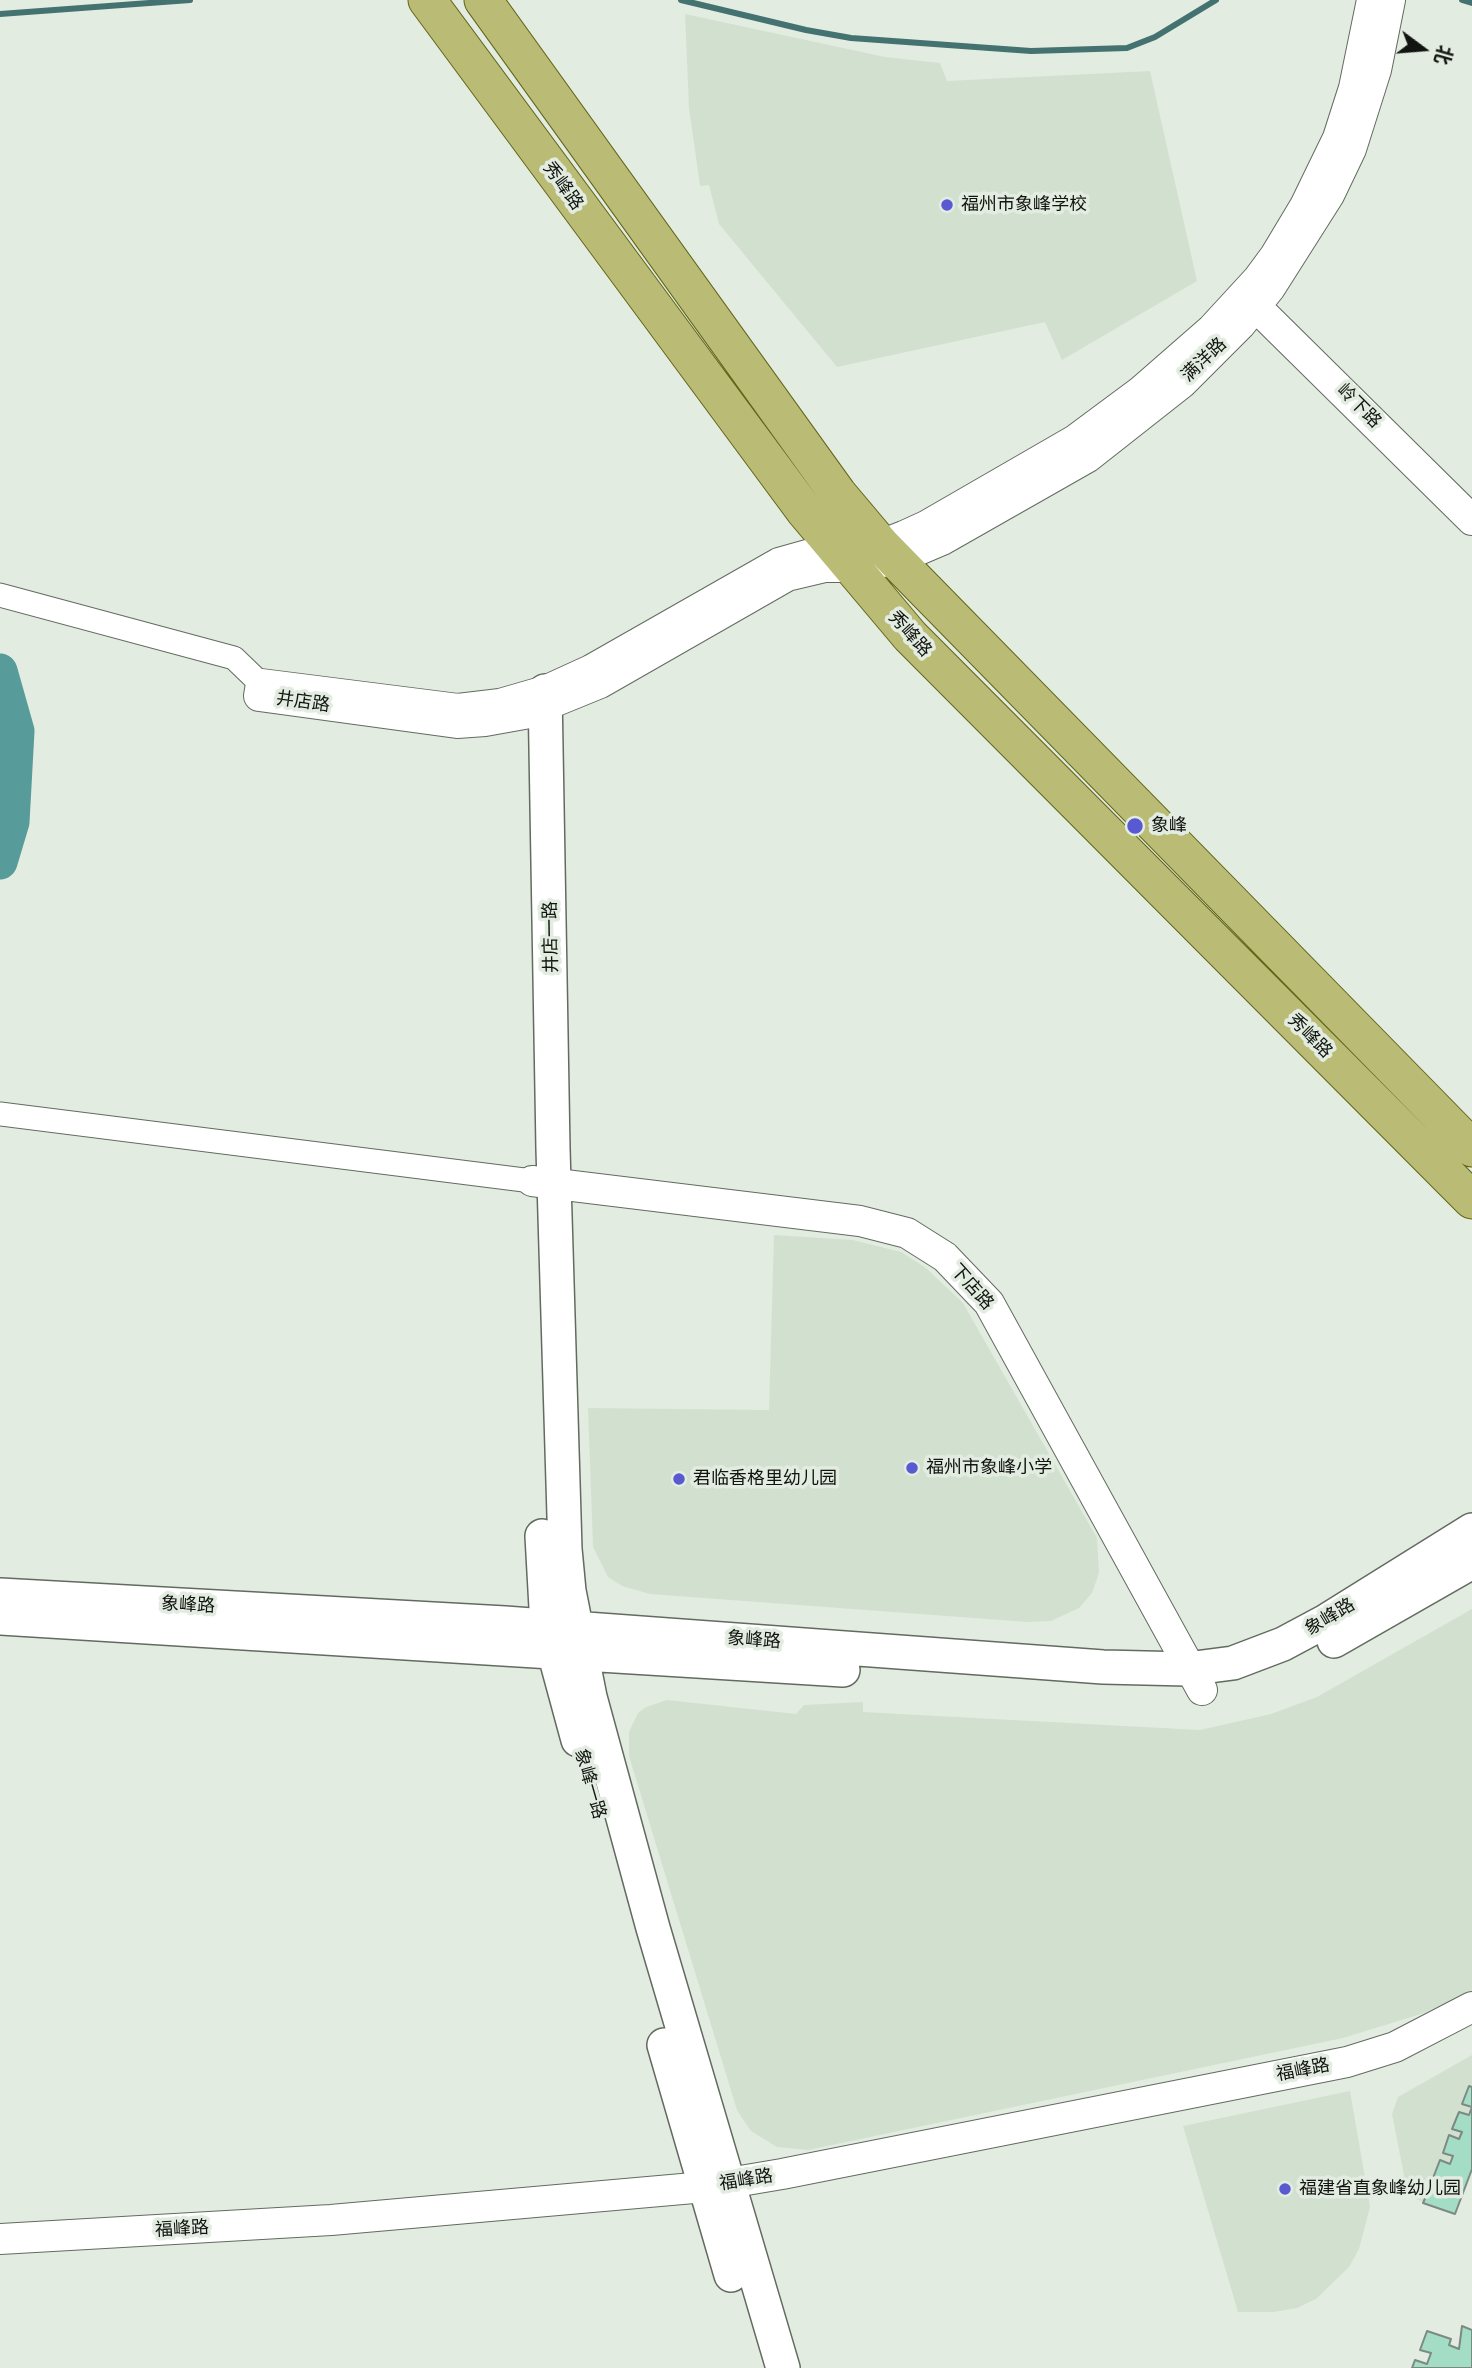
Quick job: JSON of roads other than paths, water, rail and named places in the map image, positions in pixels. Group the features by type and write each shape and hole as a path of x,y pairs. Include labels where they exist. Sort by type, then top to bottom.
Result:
{"main road":[{"name":"秀峰路","path":"427,0 845,559 910,636 1472,1200"},
{"path":"483,0 838,494 888,552 1472,1149"},
{"name":"井店一路","path":"535,702 529,827 543,1183"},
{"name":"象峰一路","path":"543,1183 563,1639 717,2185 759,2368"},
{"name":"象峰路","path":"1196,1679 1283,1644 1326,1621 1472,1530"},
{"name":"象峰路","path":"0,1618 563,1639 1103,1667 1196,1679 1253,1682 1284,1668 1472,1562"},
{"name":"象峰路","path":"0,1595 563,1639"},
{"name":"象峰一路","path":"717,2185 783,2368"}],"street":[{"name":"满洋路","path":"1250,300 1329,160 1354,88 1372,0"},
{"name":"满洋路","path":"845,559 942,540 1088,457 1182,383 1311,225 1351,149 1373,80 1390,0"},
{"name":"岭下路","path":"1250,300 1472,520"},
{"name":"井店路","path":"261,684 458,709 535,702 779,563 845,559"},
{"path":"0,595 234,658 261,684"},
{"path":"0,1114 543,1183"},
{"name":"下店路","path":"543,1183 860,1221 907,1233 945,1257 980,1291 994,1311 1196,1679"},
{"name":"福峰路","path":"0,2239 331,2220 717,2185 1347,2062 1395,2047 1472,2007"}],"waterway":[{"path":"0,14 190,0"},
{"path":"681,0 851,38 1031,51 1127,48 1155,37 1216,0"},
{"path":"1462,0 1472,3"},
{"path":"0,671 17,731 12,822 0,862"}],"place":[{"name":"福州市象峰学校","path":"947,205"},
{"name":"象峰","path":"1135,826"},
{"name":"福州市象峰小学","path":"912,1468"},
{"name":"君临香格里幼儿园","path":"679,1479"},
{"name":"福建省直象峰幼儿园","path":"1285,2189"}]}
